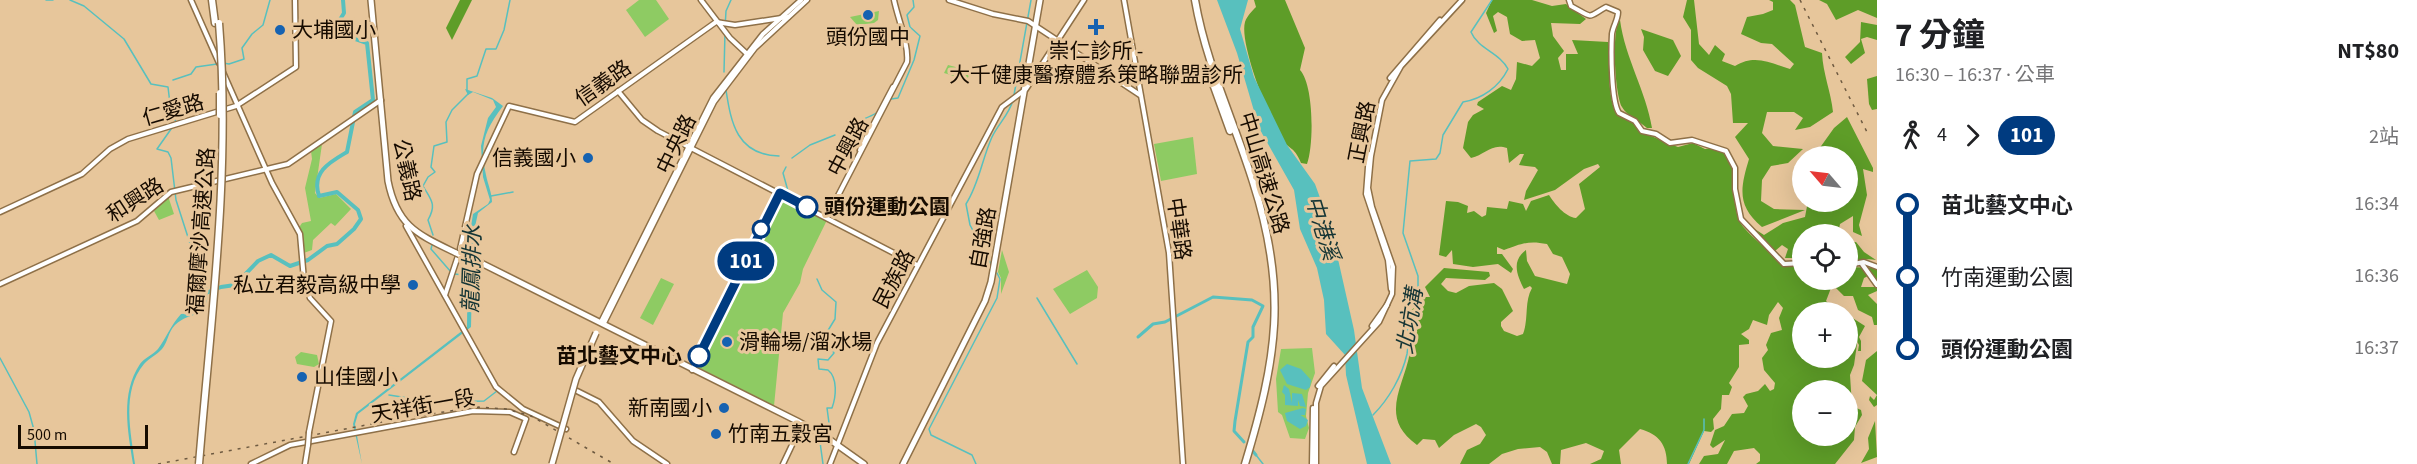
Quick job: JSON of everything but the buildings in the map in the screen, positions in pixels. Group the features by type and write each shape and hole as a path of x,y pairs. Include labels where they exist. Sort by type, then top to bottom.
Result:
{"highway":[{"name":"福爾摩沙高速公路","path":"198,464 219,188 219,82 214,0"},
{"name":"中山高速公路","path":"1193,0 1210,63 1261,208 1273,274 1275,319 1271,363 1262,407 1243,464"}],"main road":[{"name":"公義路","path":"372,0 390,188 397,209 408,225"},
{"name":"自強路","path":"904,464 985,301 992,282 1030,81 1042,0"},
{"name":"自強路","path":"1017,149 1038,28"},
{"path":"408,225 457,252 801,425 864,464"},
{"path":"553,464 578,379 602,323"},
{"path":"837,447 859,464"}],"street":[{"path":"191,0 266,169 300,234 303,274 310,298 331,321 305,464"},
{"name":"仁愛路","path":"0,212 82,174 122,142 237,106 296,67 295,0"},
{"path":"701,0 716,22 747,55"},
{"name":"中央路","path":"602,323 689,147 714,102 747,55 781,16 801,0"},
{"name":"中央路","path":"747,55 788,17 796,3 807,0"},
{"name":"中興路","path":"826,217 902,71 906,52 898,33 893,0"},
{"path":"949,0 1025,21 1133,88 1142,98"},
{"name":"民族路","path":"830,464 877,343 1002,107 1026,89 1084,0"},
{"name":"中華路","path":"1124,0 1168,251 1183,464"},
{"name":"正興路","path":"1316,397 1328,372 1383,312 1391,287 1388,260 1366,194 1367,165 1380,99 1392,74 1461,0"},
{"name":"正興路","path":"1316,397 1328,375 1379,322 1392,294 1393,267 1372,207 1368,188 1371,156 1382,100 1401,66 1461,0"},
{"path":"1569,0 1571,6 1590,16 1597,15 1606,7 1618,12 1612,36 1614,67 1611,81 1620,113 1635,121 1642,131 1656,134 1670,143 1692,140 1726,151 1735,168 1735,189 1741,219 1784,264 1792,264"},
{"path":"716,22 743,24 781,16 788,17"},
{"name":"信義路","path":"445,295 473,190 483,161 509,106 575,122 716,22"},
{"path":"618,91 647,124 917,265"},
{"name":"和興路","path":"0,284 137,221 173,191 292,162 380,100"},
{"path":"693,370 780,193"},
{"name":"公義路","path":"408,225 498,390 530,412 566,429"},
{"path":"1858,264 1877,267"},
{"path":"1862,264 1877,285"},
{"path":"577,391 600,402 633,441 667,464"},
{"path":"1314,464 1316,397"},
{"name":"天祥街一段","path":"252,464 290,445 473,411 496,411 526,419 514,452"},
{"path":"783,464 801,425"}],"green space":[{"path":"460,0 472,0 452,40 446,28"},
{"path":"639,0 656,0 669,19 645,37 626,10"},
{"path":"1254,0 1285,0 1305,48 1300,70 1308,88 1312,130 1307,164 1301,163 1296,153 1281,138 1256,81 1244,32 1245,22 1256,7"},
{"path":"1492,0 1532,0 1552,6 1566,4 1586,19 1580,24 1551,23 1553,36 1564,51 1558,58 1561,70 1566,70 1566,54 1578,54 1572,40 1608,42 1610,88 1616,113 1631,120 1642,132 1678,147 1693,143 1705,149 1720,147 1726,154 1733,170 1738,217 1744,228 1778,262 1786,266 1792,266 1792,290 1830,290 1827,302 1792,302 1792,368 1853,368 1850,380 1792,380 1792,446 1849,446 1835,464 1756,464 1760,461 1760,454 1754,448 1734,451 1727,464 1699,464 1704,456 1718,454 1725,440 1713,448 1710,445 1715,430 1724,426 1732,414 1744,413 1748,406 1743,397 1746,394 1758,391 1765,384 1770,391 1774,389 1775,383 1764,370 1762,358 1768,350 1766,345 1771,333 1782,330 1779,318 1783,308 1778,302 1769,315 1767,325 1753,320 1749,329 1741,334 1749,340 1749,344 1739,345 1739,367 1729,383 1732,387 1729,395 1722,395 1721,409 1713,419 1714,429 1711,432 1704,431 1689,464 1667,464 1661,441 1640,429 1619,450 1621,464 1590,464 1601,459 1604,451 1586,443 1561,450 1560,464 1552,464 1547,452 1540,447 1518,449 1502,454 1489,464 1460,464 1467,450 1480,444 1486,435 1476,424 1454,435 1439,448 1435,440 1423,439 1417,445 1405,434 1396,412 1399,389 1411,347 1410,311 1418,305 1413,301 1409,306 1416,294 1416,297 1430,297 1425,287 1444,268 1489,272 1490,276 1485,280 1446,278 1441,284 1448,291 1456,293 1469,286 1494,283 1502,289 1513,311 1501,322 1501,326 1504,331 1517,336 1523,334 1528,299 1532,288 1530,286 1524,289 1518,273 1517,263 1521,254 1526,250 1527,261 1535,276 1567,284 1570,274 1562,257 1553,254 1547,244 1535,242 1504,250 1497,247 1497,254 1502,254 1513,269 1511,273 1498,264 1473,267 1453,264 1452,250 1446,257 1439,255 1446,201 1468,206 1467,213 1474,211 1482,217 1486,215 1487,207 1507,209 1509,201 1523,204 1526,211 1531,201 1549,195 1564,212 1576,218 1585,209 1579,184 1600,167 1598,164 1584,169 1555,190 1524,200 1526,191 1538,170 1535,167 1519,165 1524,154 1520,154 1509,163 1507,148 1492,148 1471,158 1463,148 1468,122 1473,115 1484,109 1477,105 1478,102 1502,86 1511,90 1516,79 1517,62 1532,66 1540,58 1535,40 1522,41 1510,34 1507,17 1498,12 1493,16 1497,31 1494,33 1486,13"},
{"path":"1687,0 1694,0 1699,44 1709,55 1715,45 1725,54 1722,61 1735,66 1742,62 1756,60 1790,69 1794,64 1772,44 1761,43 1741,34 1747,17 1773,10 1773,2 1769,0 1790,0 1795,5 1805,47 1822,53 1833,112 1810,127 1795,130 1803,118 1794,112 1767,112 1762,133 1773,146 1792,148 1792,159 1788,163 1771,166 1762,180 1761,201 1774,209 1800,212 1762,227 1748,212 1743,188 1749,159 1735,137 1748,123 1733,123 1731,94 1727,86 1698,68 1691,60 1691,30 1683,17"},
{"path":"1819,0 1877,0 1877,18 1858,10 1836,20 1827,4"},
{"path":"879,11 878,20 874,23 857,25 850,17"},
{"path":"1620,20 1626,48 1652,128 1647,128 1622,107 1616,77 1615,48 1617,26"},
{"path":"1861,22 1877,25 1877,40 1867,37 1861,39 1865,53 1851,64 1845,57 1860,42"},
{"path":"1641,29 1673,40 1681,56 1668,76 1655,71 1643,50 1644,37"},
{"path":"948,65 971,71 967,80 944,73"},
{"path":"1877,76 1877,109 1872,110 1869,104 1867,79"},
{"path":"1847,117 1873,168 1873,172 1863,169 1867,195 1859,225 1862,236 1858,234 1858,224 1853,224 1853,216 1840,224 1792,224 1792,258 1785,258 1788,249 1782,245 1775,251 1750,226 1764,235 1783,223 1805,217 1806,212 1858,212 1858,146 1821,146 1834,128"},
{"path":"1193,137 1197,174 1161,181 1154,144"},
{"path":"322,144 315,193 319,198 336,194 351,209 335,226 331,223 313,240 312,250 301,254 298,229 302,223 311,221 305,188 312,159 311,151"},
{"path":"168,196 174,214 159,220 154,211"},
{"path":"782,196 827,220 803,269 800,283 783,313 774,406 697,367"},
{"path":"1858,244 1876,260 1858,260"},
{"path":"1002,250 1009,272 1001,294 1001,278 998,272"},
{"path":"1858,267 1877,268 1877,283 1870,275 1864,278 1861,287 1877,287 1877,291 1868,295 1877,304 1877,325 1874,325 1872,317 1858,310 1858,302 1855,302 1853,296 1844,296 1838,290 1858,290"},
{"path":"1087,270 1098,287 1097,298 1070,314 1053,289"},
{"path":"661,278 674,284 653,325 640,318"},
{"path":"1858,322 1865,326 1859,337 1861,351 1858,351"},
{"path":"1312,348 1315,373 1308,393 1306,416 1309,428 1305,439 1290,438 1282,415 1278,412 1276,379 1281,349"},
{"path":"1877,351 1877,395 1862,381 1866,360"},
{"path":"301,352 317,355 319,364 314,367 297,364 295,357"},
{"path":"1877,395 1877,405 1874,407 1869,400 1870,396 1874,400"},
{"path":"1858,409 1861,410 1862,415 1858,422"},
{"path":"1875,421 1877,457 1861,463 1869,449 1868,438"}],"water":[{"name":"中港溪","path":"1217,0 1248,0 1240,29 1254,77 1287,145 1315,184 1331,228 1354,330 1362,388 1391,464 1367,464 1346,375 1345,355 1326,334 1324,300 1317,268 1300,229 1294,190 1259,128 1237,53"},
{"path":"465,89 492,98 503,106 485,138 483,155 492,202 478,213 473,236 471,327 358,414 355,424 362,464 353,424 356,413 467,327 468,246 473,214 488,204 490,200 483,177 481,146 488,118 496,107 493,100 473,92 468,95"},
{"path":"208,292 207,301 201,311 175,325 162,349 146,362 137,375 132,387 129,412 135,464 133,464 127,413 134,376 142,362 158,349 181,314 194,313 202,307 204,293"},
{"path":"1287,364 1301,369 1311,380 1310,387 1306,390 1287,384 1280,370"},
{"path":"1284,385 1289,389 1292,403 1292,393 1302,394 1306,407 1300,406 1298,400 1298,406 1285,405 1285,395 1282,392"},
{"path":"1306,409 1305,415 1300,415 1308,420 1306,426 1300,429 1287,421 1285,413"}],"waterway":[{"path":"46,0 53,0"},
{"path":"70,0 84,6 124,39 151,84 168,87 171,112 176,122 157,149 168,152 171,158 176,200 195,259 207,280 206,293"},
{"path":"223,63 229,64 244,59 242,48 252,34 263,25 270,0"},
{"path":"205,296 206,293 221,287 235,285 258,261 271,255 290,266 308,260 327,246 337,244 354,229 361,219 358,210 337,192 319,196 317,188 320,174 324,169 347,152 355,112 373,100 367,43 344,35 338,23 344,13 343,0"},
{"name":"龍鳳排水","path":"467,90 467,79 477,76 486,49 496,49 504,30 510,0"},
{"path":"725,28 726,11 731,0"},
{"path":"891,99 898,98 914,60 920,36 910,27 907,15 914,7 913,0"},
{"path":"1014,95 1031,0"},
{"name":"北坑溝","path":"1373,415 1394,387 1402,371 1408,344 1407,312 1412,296 1418,287 1418,276 1403,233 1410,161 1436,159 1440,153 1443,135 1463,102 1489,91 1508,69 1500,59 1479,43 1471,32 1492,0"},
{"path":"724,72 725,32"},
{"path":"173,80 191,74 196,67 217,64"},
{"path":"726,90 730,114 745,143 754,150 779,156"},
{"path":"433,235 428,220 432,202 423,186 428,177 435,172 431,167 434,146 447,142 446,122 452,110 468,94"},
{"path":"991,264 970,225 966,204 992,137 1013,100"},
{"path":"845,129 878,112"},
{"path":"792,158 810,145 835,135"},
{"path":"786,167 783,173 788,191"},
{"path":"491,196 513,192"},
{"path":"432,245 431,249 451,272"},
{"path":"976,464 972,455 931,435 929,429 997,298 1000,279 997,273"},
{"path":"455,274 471,276"},
{"path":"817,279 822,290 836,302 835,319 824,337 834,353 828,360 818,359 819,369 828,370 831,373 835,388 832,408 827,408 829,423 824,430"},
{"path":"1138,337 1153,324 1165,322 1213,297 1252,300 1263,306 1253,327 1253,337 1248,342 1235,421 1234,431 1244,442"},
{"path":"1037,298 1077,364"},
{"path":"0,358 29,412 34,430 37,464"},
{"path":"419,399 435,402 484,401 497,391"},
{"path":"389,395 408,398"},
{"path":"1688,464 1704,430 1704,419"},
{"path":"820,442 823,464"},
{"path":"1252,450 1256,455"},
{"path":"1256,455 1263,464"}],"railway":[{"path":"1800,0 1868,134"},
{"path":"158,464 409,417 478,407 506,409 531,416 614,464"}],"bus line":[{"name":"101","path":"699,356 780,193 807,207"}],"place":[{"name":"頭份國中","path":"868,15"},
{"name":"崇仁診所 - 大千健康醫療體系策略聯盟診所","path":"1096,27"},
{"name":"大埔國小","path":"280,30"},
{"name":"信義國小","path":"588,158"},
{"name":"頭份運動公園","path":"807,207"},
{"name":"私立君毅高級中學","path":"413,285"},
{"name":"滑輪場/溜冰場","path":"727,342"},
{"name":"苗北藝文中心","path":"699,356"},
{"name":"山佳國小","path":"302,377"},
{"name":"新南國小","path":"724,408"},
{"name":"竹南五穀宮","path":"716,434"}]}
